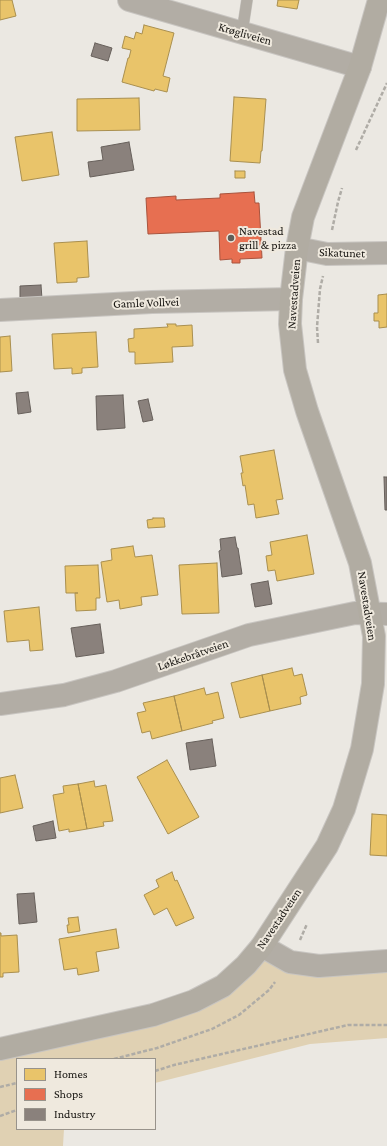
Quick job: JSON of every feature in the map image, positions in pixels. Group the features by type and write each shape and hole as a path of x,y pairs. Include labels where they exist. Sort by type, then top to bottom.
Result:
{"street":[{"name":"Krøgliveien","path":"129,0 360,67"},
{"name":"Navestadveien","path":"0,1049 153,1015 194,1002 223,986 246,965 262,946 327,846 344,809 362,749 373,684 374,636 379,614 307,411 295,370 290,324 291,299 297,248 303,217 360,67 379,0"},
{"name":"Sikatunet","path":"297,248 328,254 387,253"},
{"name":"Gamle Vollvei","path":"0,310 152,302 291,299"},
{"name":"Løkkebråtveien","path":"0,704 64,695 116,681 249,635 354,613 379,614"},
{"path":"262,946 290,962 319,966 387,961"}],"lane":[{"path":"242,33 247,0"}],"path":[{"path":"354,155 387,83"},
{"path":"319,350 317,327 320,289 343,182"},
{"path":"156,1071 348,1025 387,1025"},
{"path":"0,1087 16,1083"},
{"path":"0,1116 16,1110"}],"shaded area":[{"path":"262,946 290,962 387,963 387,1038 310,1044 156,1083 156,1058 16,1058 16,1130 64,1130 63,1146 0,1146 0,1049 194,1001"}],"building: Homes":[{"path":"0,0 12,0 16,16 0,20"},
{"path":"278,0 299,0 297,9 277,6"},
{"path":"144,25 174,33 163,76 170,78 167,92 155,89 154,91 122,82 131,50 122,48 125,36 134,39 136,32 142,34"},
{"path":"234,97 266,99 260,163 230,161"},
{"path":"139,98 140,130 77,131 77,99"},
{"path":"52,132 59,175 22,181 15,137"},
{"path":"235,171 245,171 245,178 235,178"},
{"path":"87,241 89,277 77,278 77,282 57,283 54,243"},
{"path":"387,294 387,327 379,328 379,321 374,321 374,313 378,313 378,295"},
{"path":"167,324 176,324 176,326 192,325 193,346 172,347 173,362 135,364 135,352 129,352 128,339 134,338 134,329 168,327"},
{"path":"96,332 98,367 82,368 82,373 72,374 72,368 54,369 52,334"},
{"path":"10,336 12,371 0,372 0,337"},
{"path":"274,450 283,499 276,500 279,514 256,518 254,504 248,505 245,485 243,486 241,473 243,473 240,456"},
{"path":"153,518 164,518 165,527 148,528 147,520"},
{"path":"307,535 314,574 277,581 275,570 268,571 266,556 272,555 270,542"},
{"path":"133,546 135,557 152,555 158,595 141,597 142,605 120,609 119,600 107,602 101,562 112,560 111,549"},
{"path":"217,563 219,613 182,614 179,565"},
{"path":"98,565 100,598 96,598 96,610 76,611 75,593 66,593 65,566"},
{"path":"39,607 43,650 30,651 29,640 7,642 4,611"},
{"path":"292,668 294,676 302,674 307,695 300,697 301,704 270,711 262,675"},
{"path":"262,675 270,711 240,718 231,683"},
{"path":"204,688 206,695 218,692 224,718 212,721 213,723 182,731 174,696"},
{"path":"174,696 182,731 152,739 150,731 142,733 137,713 146,711 143,703"},
{"path":"167,760 199,817 168,834 137,777"},
{"path":"15,775 23,808 0,813 0,778"},
{"path":"94,781 95,787 106,785 113,821 103,822 104,826 87,829 78,784"},
{"path":"78,784 87,829 69,832 69,829 59,831 53,795 64,793 63,786"},
{"path":"372,814 387,815 387,856 370,855"},
{"path":"172,872 194,918 176,926 167,908 154,915 144,895 159,887 156,880"},
{"path":"78,917 80,931 68,933 68,918"},
{"path":"116,929 119,948 96,952 99,971 78,975 77,968 64,970 59,939"},
{"path":"0,933 1,936 17,935 19,972 3,973 3,977 0,977"}],"building: Shops":[{"path":"254,192 255,203 259,203 262,258 240,259 240,263 232,263 232,259 220,260 219,231 148,234 146,198 176,196 176,200 220,198 220,194"}],"building: Industry":[{"path":"95,43 112,48 108,61 91,56"},
{"path":"129,142 134,170 90,177 88,162 103,160 101,147"},
{"path":"41,285 42,299 20,300 20,286"},
{"path":"28,392 31,412 18,414 16,393"},
{"path":"123,395 125,428 97,430 96,396"},
{"path":"148,399 153,420 143,422 138,401"},
{"path":"384,477 387,477 387,510 385,510"},
{"path":"235,537 242,574 222,577 219,551 221,550 220,539"},
{"path":"268,581 272,604 255,607 251,584"},
{"path":"100,624 104,653 76,657 71,628"},
{"path":"212,739 216,766 190,770 186,743"},
{"path":"53,821 56,838 36,841 33,826"},
{"path":"34,893 37,922 19,924 17,894"}],"place":[{"name":"Navestad grill & pizza","path":"231,238"}]}
